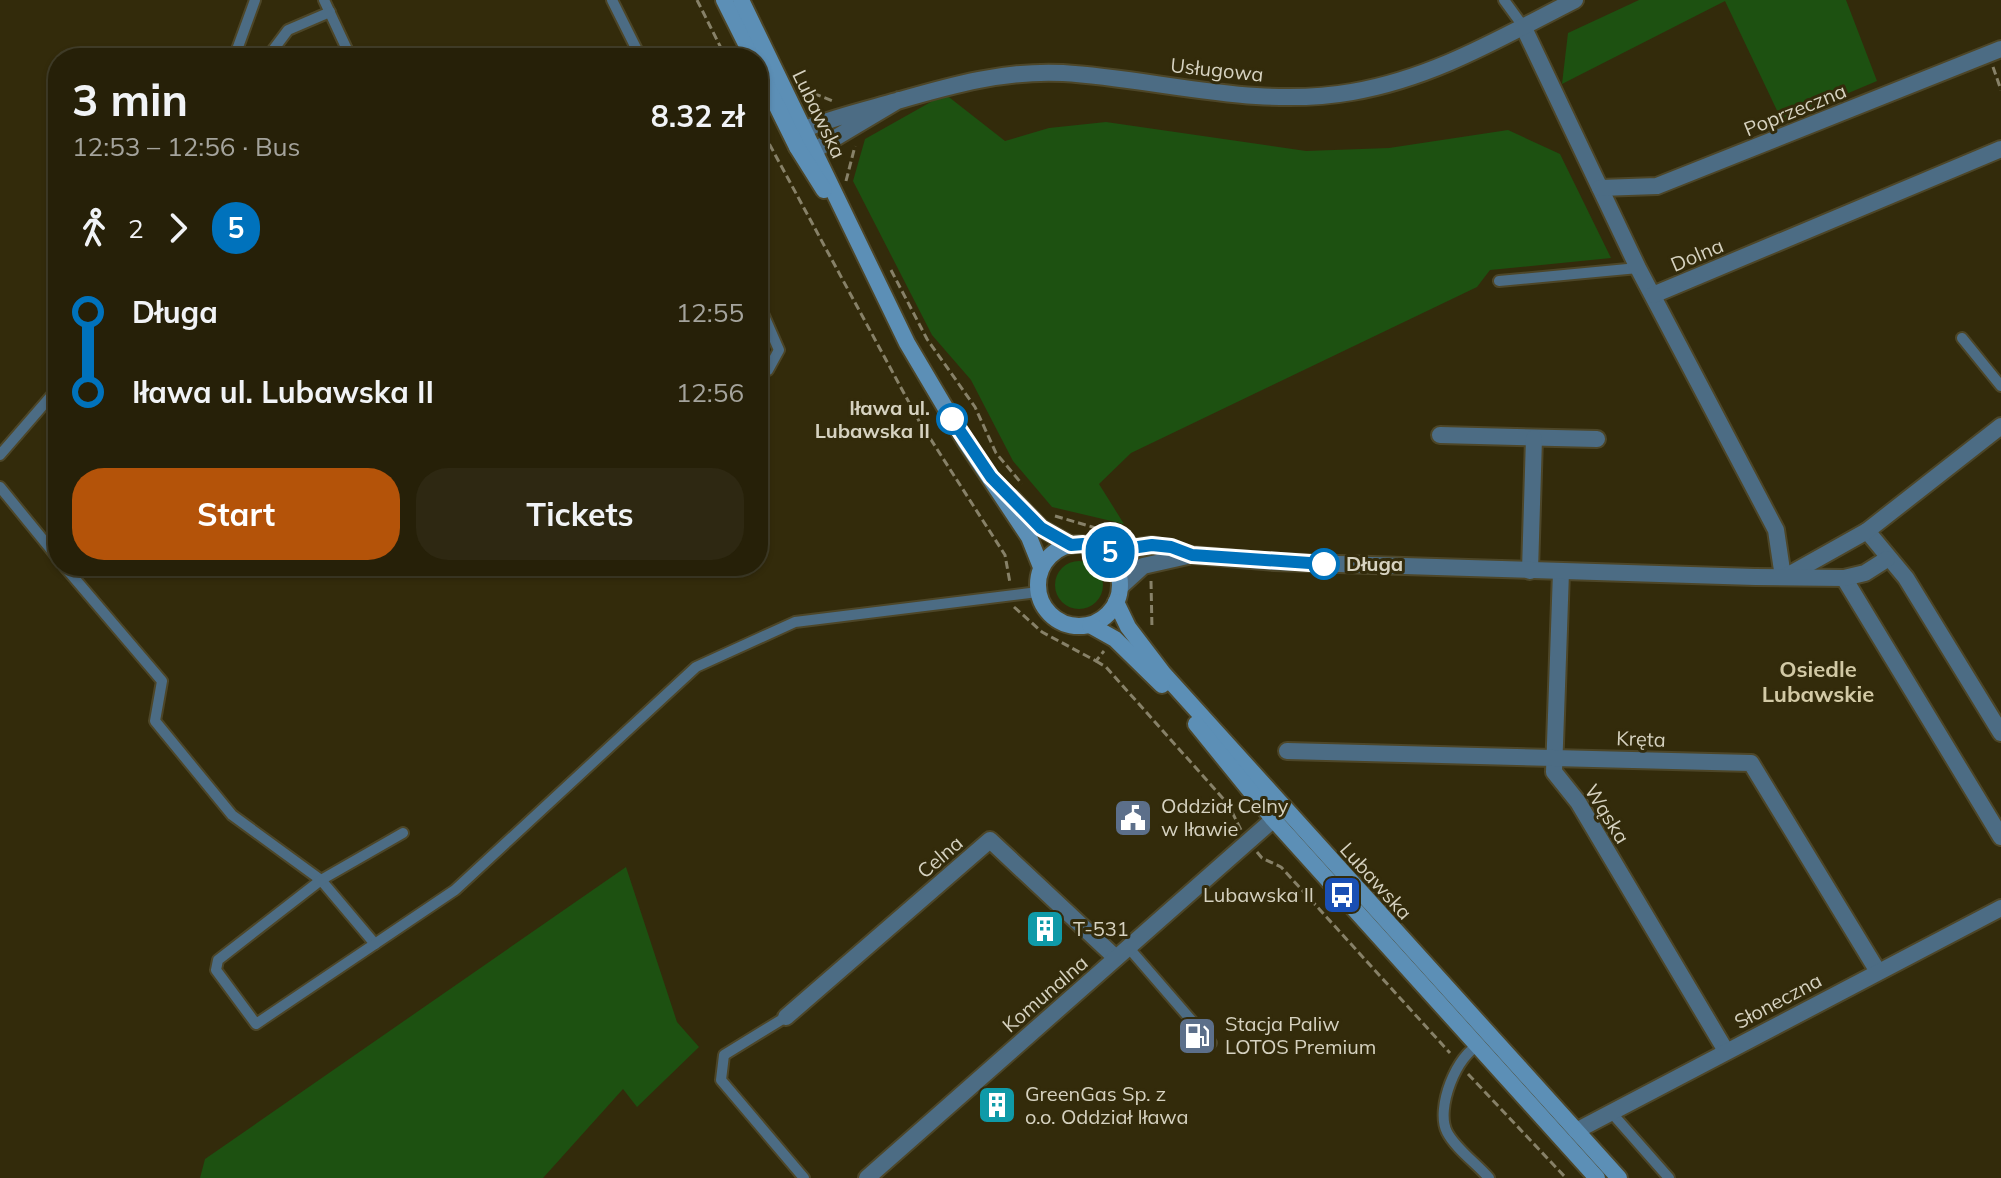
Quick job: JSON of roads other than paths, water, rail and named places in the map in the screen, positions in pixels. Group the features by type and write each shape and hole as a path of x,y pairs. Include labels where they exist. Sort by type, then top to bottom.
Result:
{"main road":[{"path":"724,0 748,48"},
{"name":"Lubawska","path":"741,0 765,48"},
{"name":"Lubawska","path":"768,54 907,343 1029,537 1041,567"},
{"name":"Lubawska","path":"768,88 797,147 859,245"},
{"name":"Lubawska","path":"991,477 1041,528 1071,545"},
{"path":"1083,544 1104,552 1116,568 1118,595 1106,616 1079,627 1056,620 1041,603 1038,592 1041,567 1054,552 1071,545 1083,544"},
{"name":"Lubawska","path":"1118,595 1128,627 1163,673 1477,1045 1598,1174 1619,1178"},
{"name":"Lubawska","path":"1090,625 1115,639 1171,695 1502,1049 1576,1131 1598,1174"},
{"path":"1550,1126 1562,1132 1576,1131"}],"street":[{"name":"Usługowa","path":"805,129 842,114 982,78 1035,73 1100,76 1250,95 1300,97 1351,92 1455,62 1575,0"},
{"path":"1523,26 1653,295"},
{"name":"Poprzeczna","path":"1600,188 1657,186 1994,52"},
{"name":"Usługowa","path":"815,150 899,100"},
{"path":"805,129 797,147 815,150"},
{"name":"Dolna","path":"1783,577 1776,530 1653,295 2001,149"},
{"path":"1783,577 1867,531 2001,426"},
{"path":"1440,435 1597,439"},
{"path":"1530,571 1534,438"},
{"path":"1867,531 1887,559 1906,578 2001,733"},
{"path":"1104,552 1152,545 1171,547 1192,555 1274,562 1844,578 1865,573 1887,559"},
{"path":"1118,595 1143,566 1192,555"},
{"name":"Wąska","path":"1561,572 1554,772 1578,802 1726,1051"},
{"path":"1844,578 2001,837"},
{"name":"Kręta","path":"1287,751 1751,763 1877,970"},
{"name":"Komunalna","path":"867,1178 1279,814"},
{"name":"Celna","path":"786,1017 990,840 1122,952"},
{"name":"Słoneczna","path":"1576,1131 1877,970 2001,908"}],"lane":[{"path":"238,48 255,0"},
{"path":"324,0 346,48"},
{"path":"612,0 636,48"},
{"path":"1504,0 1523,26"},
{"path":"274,48 288,30 330,12"},
{"path":"1499,281 1638,268"},
{"path":"768,325 779,350 768,370"},
{"path":"1962,338 2001,386"},
{"path":"0,455 48,400"},
{"path":"0,487 48,546"},
{"path":"73,576 162,681 155,721 164,733 232,815 321,880 375,944"},
{"path":"403,833 321,880 218,960 216,970 256,1024 455,890 696,667 795,622 1038,592"},
{"path":"1122,952 1211,1043"},
{"path":"786,1017 724,1055 721,1080 804,1178"},
{"path":"1489,1178 1446,1132 1443,1112 1459,1064 1477,1045 1502,1049"},
{"path":"1610,1111 1669,1178"}],"place":[{"name":"Iława ul. Lubawska II","path":"952,419"},
{"name":"Długa","path":"1324,564"},
{"name":"Oddział Celny w Iławie","path":"1133,818"},
{"name":"Lubawska II","path":"1342,895"},
{"name":"T-531","path":"1045,929"},
{"name":"Stacja Paliw LOTOS Premium","path":"1197,1036"},
{"name":"GreenGas Sp. z o.o. Oddział Iława","path":"997,1105"}],"district":[{"name":"Osiedle Lubawskie","path":"1818,682"}]}
